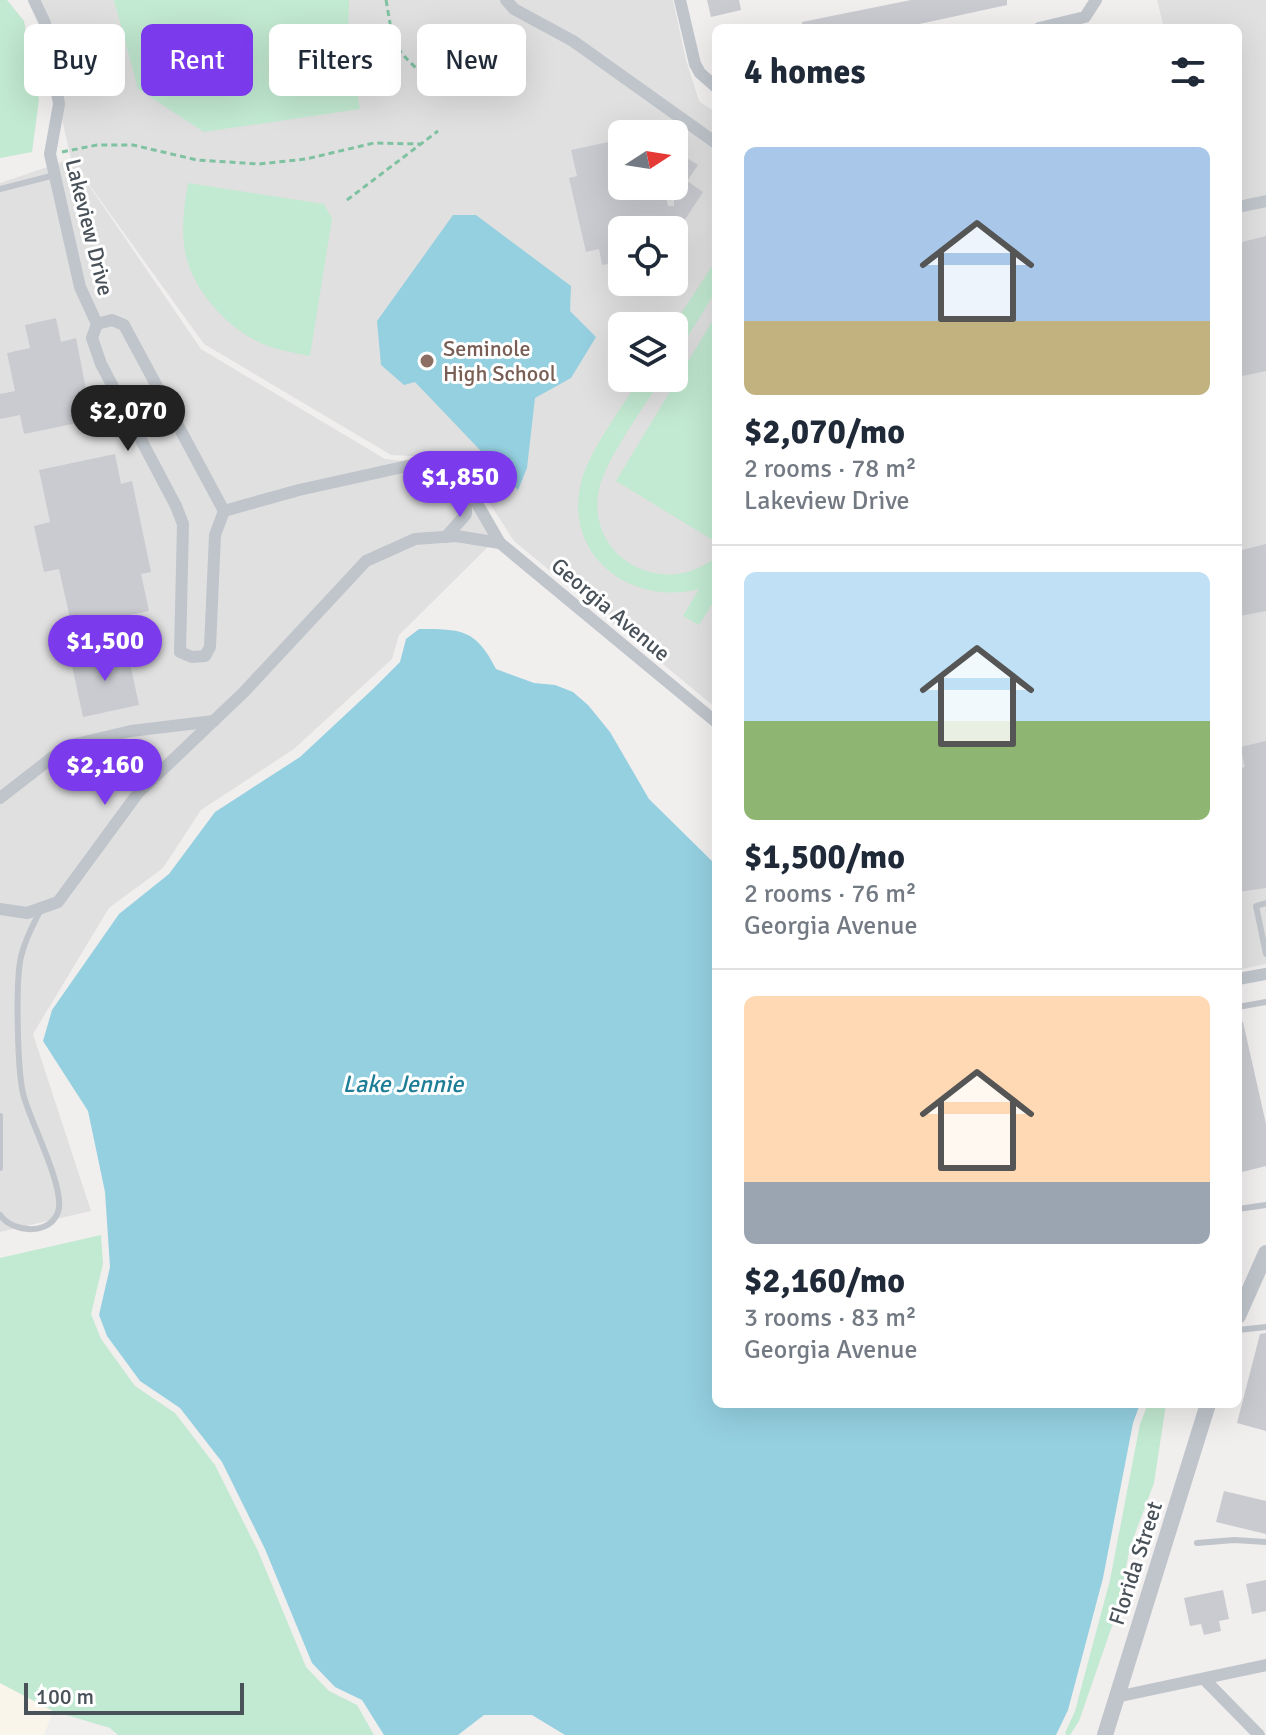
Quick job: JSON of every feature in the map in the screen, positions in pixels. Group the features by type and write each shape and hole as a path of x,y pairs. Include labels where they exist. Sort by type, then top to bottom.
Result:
{"street":[{"name":"Lakeview Drive","path":"34,0 45,23 59,104 50,154 80,287 97,324 92,338 101,364 183,524 180,652 192,657 205,656 210,647 215,535 224,511 124,325 112,320 97,324"},
{"path":"506,0 514,9 573,41 712,140"},
{"path":"680,0 695,64 712,84"},
{"path":"1056,24 1085,17 1096,0"},
{"path":"1242,206 1266,201"},
{"path":"224,511 299,490 412,465 438,465 476,502 500,543"},
{"path":"446,537 466,514 466,493"},
{"path":"0,909 27,913 58,902 138,793 244,692 366,561 415,539 446,537 500,543"},
{"name":"Georgia Avenue","path":"500,543 712,719"},
{"path":"0,798 67,746 131,731 214,721"},
{"path":"1242,978 1266,974"},
{"path":"1242,1307 1266,1253"},
{"name":"Florida Street","path":"1105,1735 1207,1408"},
{"path":"1116,1697 1266,1665"},
{"path":"1204,1679 1259,1735"}],"lane":[{"path":"0,189 55,175"},
{"path":"1266,903 1256,906 1266,954"},
{"path":"0,1215 19,1229 40,1228 53,1219 59,1206 54,1180 21,1082 20,962 41,908"},
{"path":"1242,1006 1266,1002"},
{"path":"0,1116 0,1168"},
{"path":"1242,1208 1266,1205"},
{"path":"1242,1330 1266,1327"},
{"path":"1197,1543 1234,1540 1266,1542"}],"path":[{"path":"386,0 392,38 400,53 417,69"},
{"path":"347,200 438,131"},
{"path":"50,154 121,144 197,160 259,164 306,159 374,143 420,144"}],"shaded area":[{"path":"35,0 673,0 699,101 712,110 712,705 514,541 486,498 446,458 391,455 204,344 75,165 201,349 385,459 445,465 486,506 501,534 399,635 392,659 294,749 201,810 163,868 109,908 33,1034 91,1211 0,1232 0,183 71,159 57,96 125,96 125,24 40,24"},
{"path":"1157,0 1266,0 1266,964 1242,969 1242,24 1163,24"},
{"path":"0,1683 53,1711 44,1735 0,1735"}],"green space":[{"path":"0,0 7,0 25,24 24,96 38,96 39,100 32,152 0,158"},
{"path":"114,0 349,0 348,24 269,24 269,96 358,96 360,109 204,132 149,96 253,96 253,24 141,24 141,91 125,41 125,24 120,24"},
{"path":"188,183 324,204 332,219 310,356 254,340 227,320 204,295 185,251 183,234"},
{"path":"712,266 712,297 688,336 688,312 682,312"},
{"path":"712,322 712,540 616,481 670,392 688,392 688,361"},
{"path":"631,392 653,392 609,464 599,490 598,514 604,535 616,552 633,565 652,573 674,574 695,569 712,559 712,604 699,625 683,616 699,589 673,593 649,590 626,582 607,569 592,552 582,530 578,506 587,466"},
{"path":"101,1235 103,1264 91,1314 101,1339 135,1386 175,1413 215,1465 258,1551 306,1667 329,1691 357,1705 374,1735 118,1735 110,1728 53,1711 0,1683 0,1258"},
{"path":"1146,1408 1165,1408 1154,1483 1130,1547 1118,1609 1079,1721 1067,1735 1065,1733 1075,1711 1110,1580 1140,1424"}],"water":[{"path":"453,215 476,215 571,286 570,311 596,337 571,378 535,398 527,468 518,490 415,382 404,385 381,365 377,321"},
{"name":"Lake Jennie","path":"419,629 457,631 474,639 496,669 534,683 555,685 573,692 610,732 649,799 712,861 712,1408 1139,1408 1103,1578 1068,1710 1056,1735 565,1735 532,1715 484,1715 458,1735 384,1735 362,1700 335,1687 312,1663 265,1549 222,1462 180,1408 140,1381 107,1336 99,1315 110,1267 105,1192 88,1111 43,1041 52,1010 119,914 169,874 215,812 300,757 400,662 406,639"}],"building":[{"path":"707,0 739,0 741,10 711,17"},
{"path":"911,0 1007,0 1007,5 919,24 802,22"},
{"path":"608,142 608,200 667,200 668,206 674,206 674,200 688,200 688,182 703,192 687,216 608,216 608,264 602,265 599,249 586,252 569,178 577,176 571,150"},
{"path":"688,159 698,165 688,180"},
{"path":"1266,236 1266,371 1242,376 1242,242"},
{"path":"56,318 61,342 76,338 92,420 24,434 20,415 0,419 0,394 15,391 7,353 30,348 25,325"},
{"path":"115,454 121,484 132,481 151,572 141,574 149,611 72,627 59,569 44,572 34,526 50,522 39,470"},
{"path":"1266,544 1266,611 1242,616 1242,550"},
{"path":"127,649 139,705 83,717 71,661"},
{"path":"1266,741 1266,888 1242,891 1242,768 1245,767 1242,747"},
{"path":"1242,1022 1266,1124 1266,1166 1242,1172"},
{"path":"1266,1333 1266,1431 1237,1423 1260,1334"},
{"path":"1224,1491 1266,1501 1266,1534 1216,1522"},
{"path":"1266,1580 1266,1611 1252,1614 1246,1584"},
{"path":"1223,1590 1229,1619 1219,1621 1221,1631 1204,1635 1201,1624 1190,1626 1184,1598"}],"place":[{"name":"Seminole High School","path":"427,361"}]}
